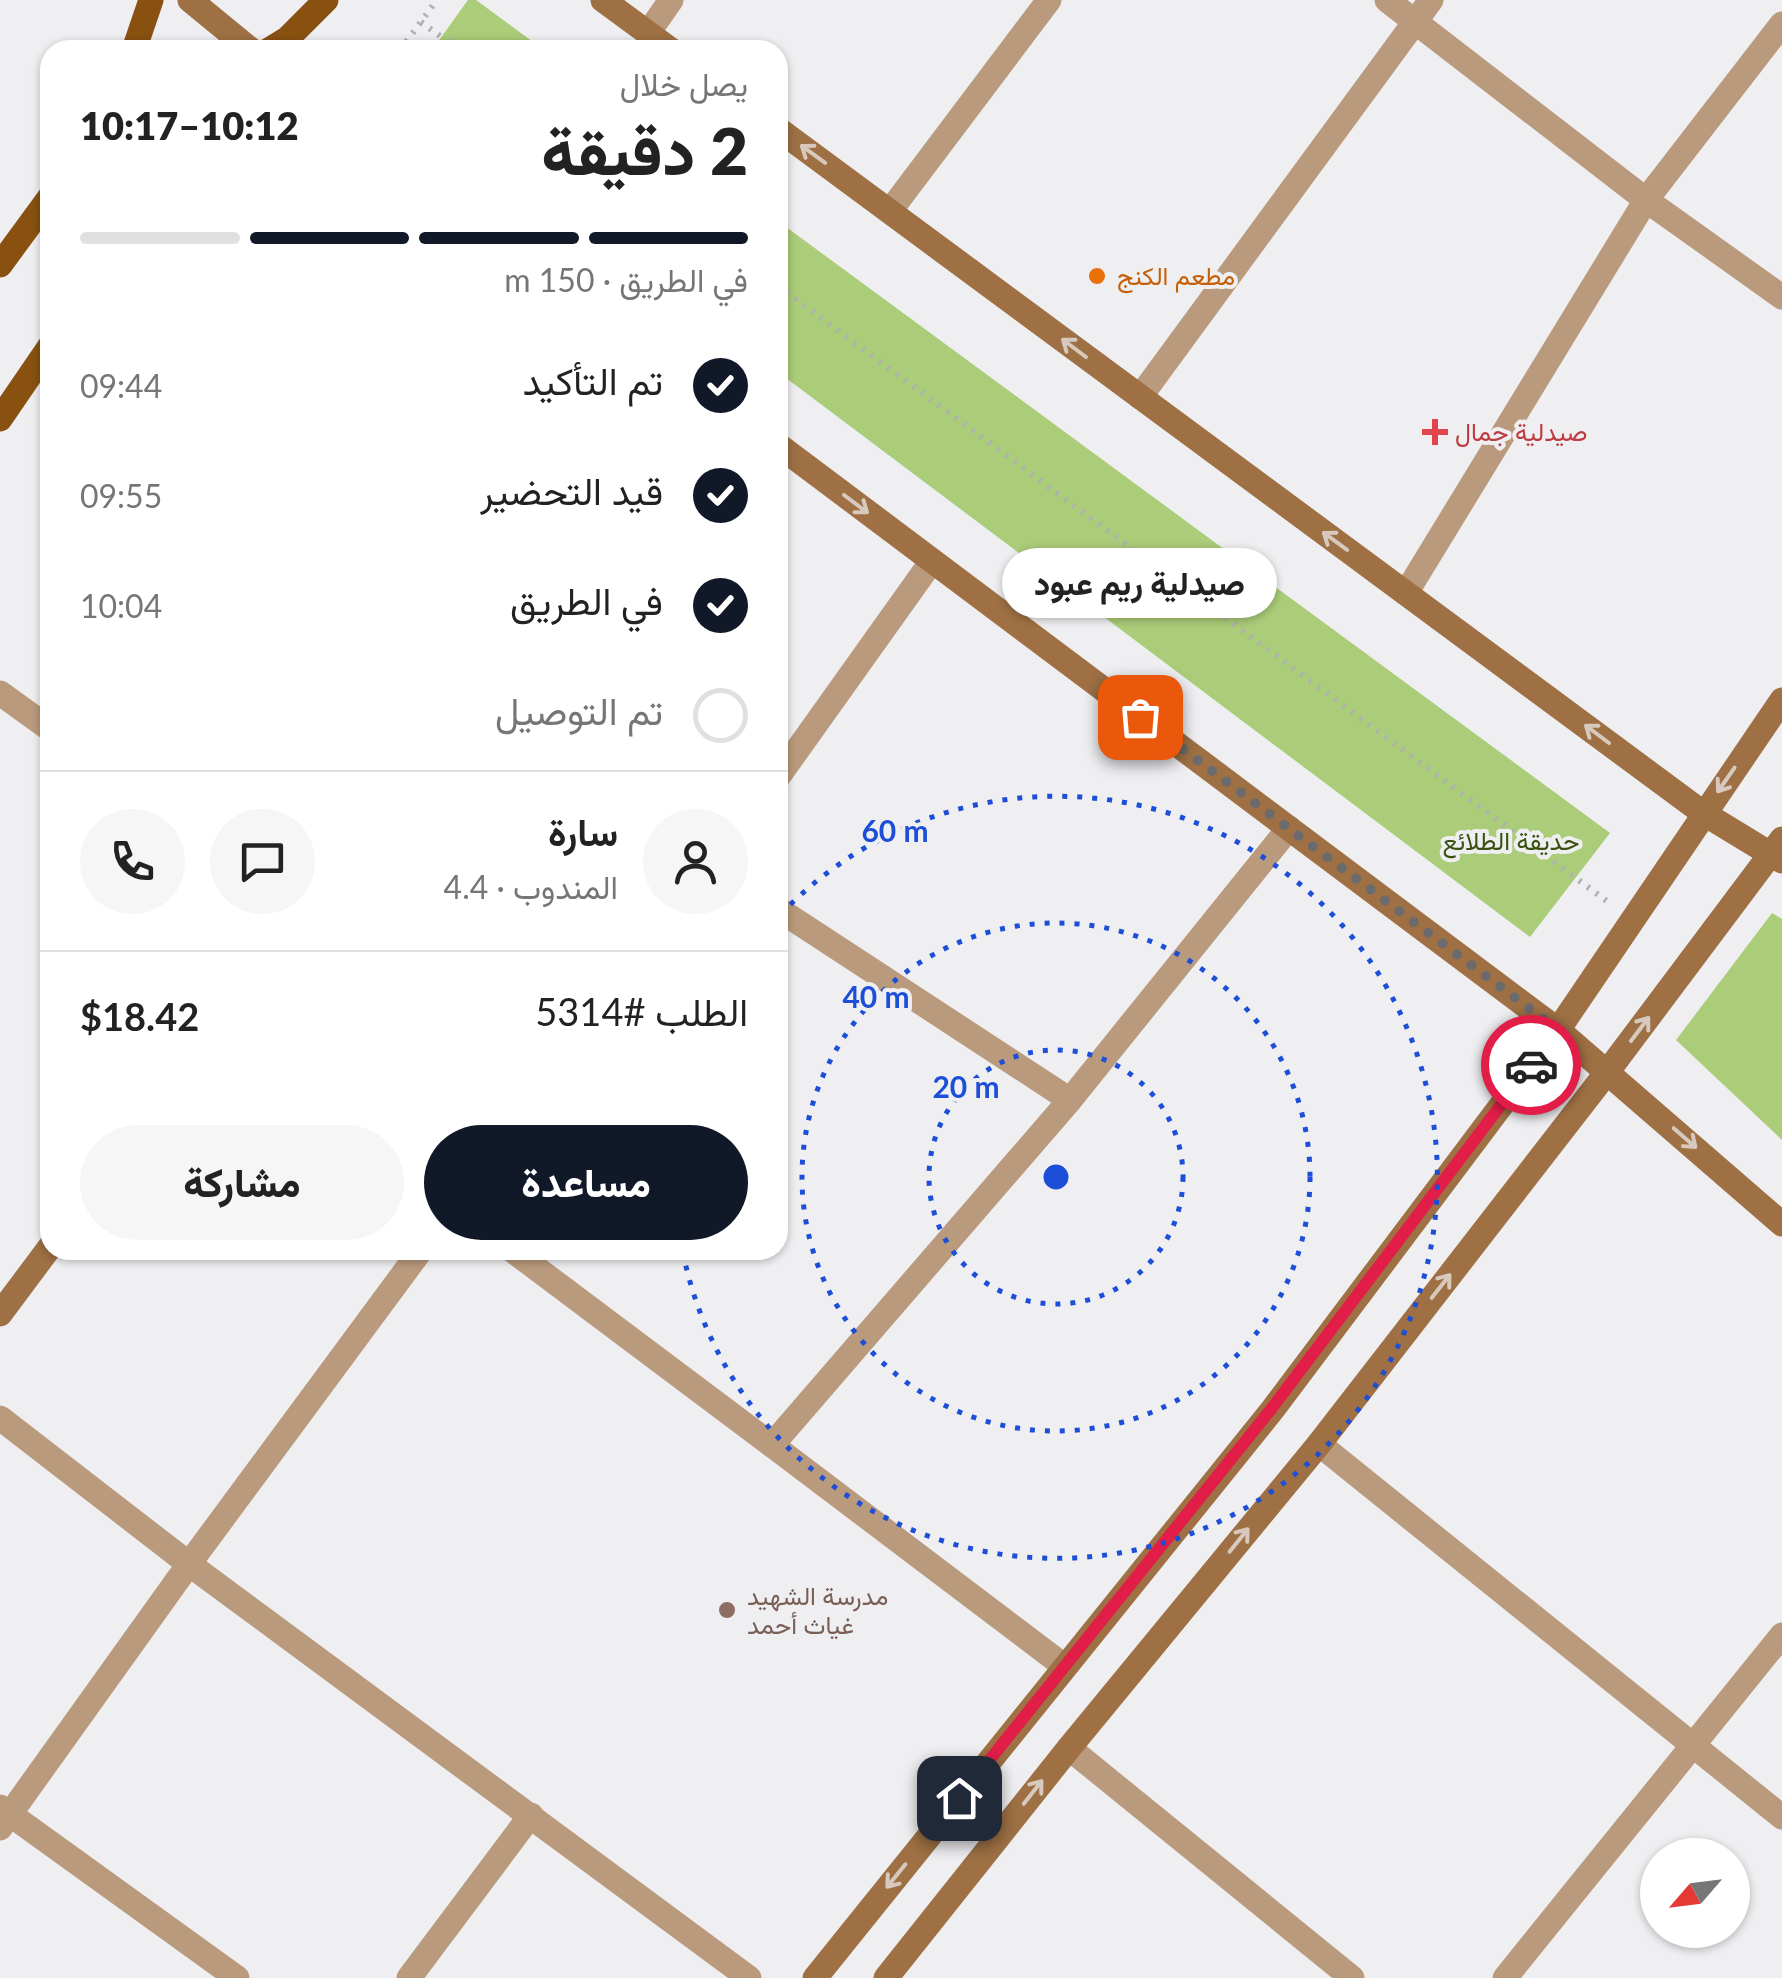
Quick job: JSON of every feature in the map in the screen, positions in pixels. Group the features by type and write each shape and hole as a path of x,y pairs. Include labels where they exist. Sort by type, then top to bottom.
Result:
{"main road":[{"path":"137,40 151,0"},
{"path":"284,40 326,0"},
{"path":"0,265 40,211"},
{"path":"0,419 40,361"}],"street":[{"path":"190,0 239,40"},
{"path":"604,0 657,40"},
{"path":"648,33 671,0"},
{"path":"890,211 1049,0"},
{"path":"1388,0 1423,10 1646,200 1782,297"},
{"path":"1140,397 1423,10"},
{"path":"1406,593 1646,200 1782,24"},
{"path":"788,135 1703,813 1778,852 1318,1444 1068,1748 886,1978"},
{"path":"788,453 1558,1030 1782,1224"},
{"path":"788,763 932,561"},
{"path":"0,692 40,722"},
{"path":"815,1978 1272,1408 1558,1030 1782,700"},
{"path":"772,1445 1070,1100 1289,828"},
{"path":"788,916 1070,1100"},
{"path":"0,1314 40,1260"},
{"path":"237,1978 3,1816 414,1260"},
{"path":"525,1260 1064,1666"},
{"path":"0,1418 189,1564 750,1978"},
{"path":"1318,1444 1782,1817"},
{"path":"1504,1978 1782,1635"},
{"path":"1068,1748 1352,1978"},
{"path":"409,1978 531,1815"}],"path":[{"path":"408,40 437,0"},
{"path":"421,22 446,40"},
{"path":"788,293 1632,920"}],"green space":[{"path":"468,0 476,0 530,40 439,40"},
{"name":"حديقة الطلائع","path":"788,228 1610,833 1530,937 788,380"},
{"path":"1772,913 1782,919 1782,1140 1676,1040"}],"way so far":[{"path":"1140,717 1558,1030 1531,1065"}],"place":[{"name":"مطعم الكنج","path":"1097,276"},
{"name":"صيدلية جمال","path":"1435,432"},
{"name":"صيدلية ريم عبود","path":"1140,717"},
{"name":"مدرسة الشهيد غياث أحمد","path":"727,1610"}],"route":[{"path":"959,1798 1272,1408 1531,1065"}]}
